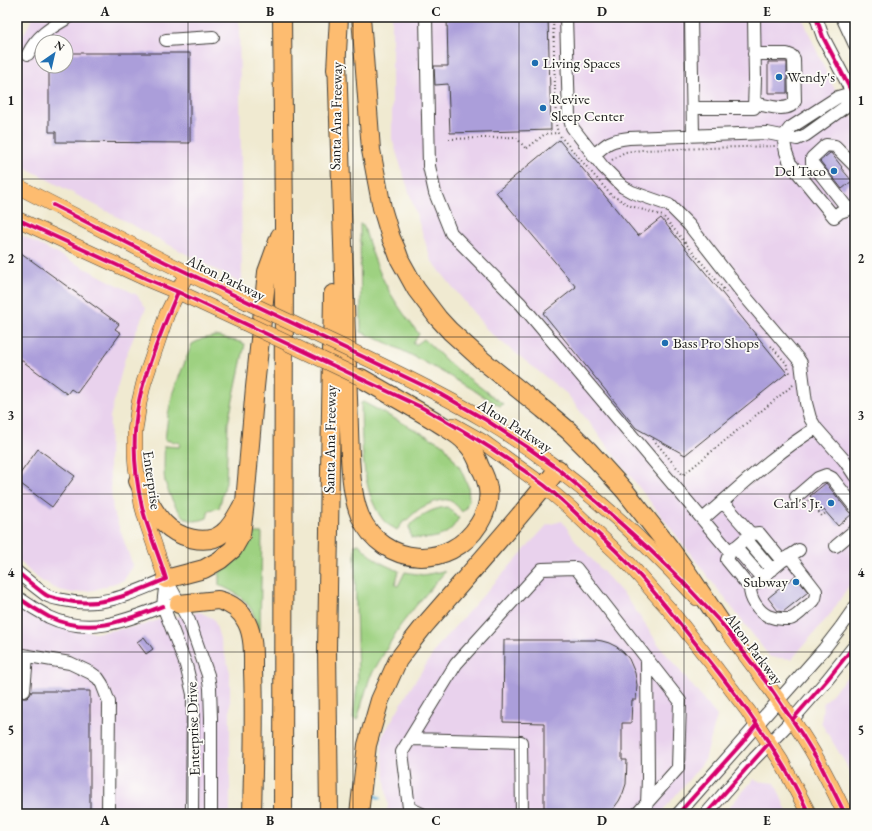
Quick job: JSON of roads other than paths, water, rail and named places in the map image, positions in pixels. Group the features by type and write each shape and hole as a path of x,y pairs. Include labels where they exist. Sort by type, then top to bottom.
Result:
{"highway":[{"path":"282,17 284,224 283,814"},
{"name":"Santa Ana Freeway","path":"329,814 327,649 336,58 338,17"},
{"path":"361,17 371,150 382,208 391,238 416,289 450,331 482,360 549,414 588,450 625,491 689,575 722,624"},
{"path":"336,58 350,463 354,494 360,515 366,528 385,547 404,555 429,557 440,555 460,546 476,529 487,507 488,490 486,478 477,458 459,436 361,378"},
{"path":"166,579 204,569 220,560 233,548 241,535 267,272 284,224"},
{"path":"359,814 367,745 380,700 398,660 424,626 495,546 558,469"},
{"path":"138,481 155,512 164,524 176,533 188,538 201,540 212,539 222,534 234,521 244,502"},
{"path":"171,605 218,600 224,601 233,605 248,624 252,640 254,693 252,814"}],"main road":[{"name":"Alton Parkway","path":"17,186 187,273 461,405 506,433 558,469 648,548 681,580 722,624 803,736 820,764 845,814"},
{"name":"Alton Parkway","path":"17,219 146,279 178,292 422,407 509,460 544,486 570,508 629,564 668,608 747,709 781,761 809,814"},
{"name":"Enterprise","path":"166,579 144,514 138,481 135,443 139,402 144,382 167,314 187,273"}],"street":[{"path":"28,54 32,45 38,38 69,17"},
{"path":"426,17 429,166 435,193 452,233 521,304 703,519 762,578"},
{"path":"566,17 569,116 572,128 593,156 598,171 632,192 669,205 689,225 801,363 806,402 810,418 816,428 850,463 855,476"},
{"path":"691,17 693,135"},
{"path":"693,108 754,108 754,17"},
{"path":"816,17 823,37 854,94 838,97 790,128 783,137 786,152 790,163 834,217 840,212 851,208 812,162 812,158 826,145 835,146 855,166"},
{"path":"842,17 855,45"},
{"path":"166,40 213,37"},
{"path":"754,54 787,54 792,56 794,59 795,100 790,106 783,108 754,102"},
{"path":"593,156 610,142 617,139 767,133 783,137"},
{"path":"703,519 791,444 816,428"},
{"path":"801,497 818,478 826,475 832,478 855,507"},
{"path":"723,502 772,570"},
{"path":"836,546 855,530"},
{"path":"759,533 790,556 816,591 816,598 812,603 790,619 769,617 763,612 752,599 750,588 727,560 732,549 748,537 759,533"},
{"path":"750,588 790,556"},
{"path":"422,814 409,808 402,752 456,664 542,569 576,568 680,700 678,768 638,814"},
{"path":"17,572 47,595 70,602 82,603 94,603 118,598 166,579"},
{"name":"Enterprise Drive","path":"166,579 193,694 192,814"},
{"path":"17,597 50,617 72,624 94,626 117,623 171,605"},
{"name":"Enterprise Drive","path":"171,605 189,621 208,675 212,718 211,814"},
{"path":"678,814 824,649 855,607"},
{"path":"706,814 832,675 855,645"},
{"path":"24,690 22,655 70,663 98,678 109,702 108,814"},
{"path":"647,658 647,804"},
{"path":"411,739 521,742 522,814"}],"waterway":[{"path":"373,795 380,798"}],"place":[{"name":"Living Spaces","path":"535,63"},
{"name":"Wendy's","path":"779,77"},
{"name":"Revive Sleep Center","path":"543,108"},
{"name":"Del Taco","path":"834,171"},
{"name":"Bass Pro Shops","path":"665,343"},
{"name":"Carl's Jr.","path":"831,503"},
{"name":"Subway","path":"796,582"}]}
